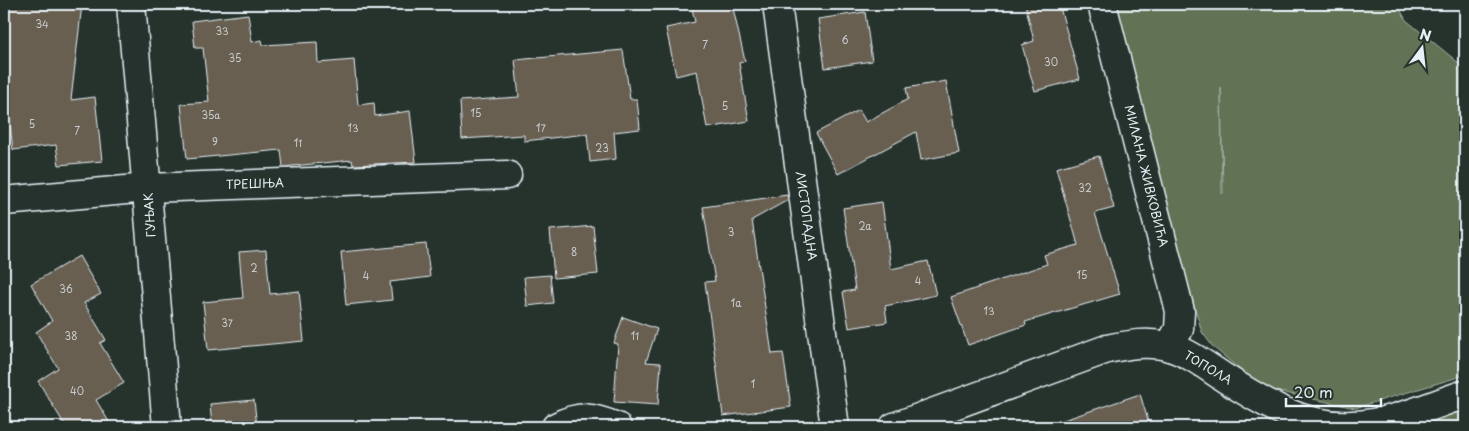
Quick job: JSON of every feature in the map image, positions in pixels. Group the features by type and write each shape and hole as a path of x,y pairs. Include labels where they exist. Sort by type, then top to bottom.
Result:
{"street":[{"name":"ГУЊАК","path":"131,4 167,427"},
{"name":"ЛИСТОПАДНА","path":"777,4 835,427"},
{"name":"МИЛАНА ЖИВКОВИЋА","path":"1102,4 1180,311 1179,329 1168,347"},
{"name":"ТРЕШЊА","path":"4,201 148,188 507,175"},
{"name":"ТОПОЛА","path":"894,427 1107,348 1136,343 1168,347 1189,355 1279,410 1324,423 1351,426 1371,423 1465,394"},
{"path":"556,427 571,419 588,418 617,427"}],"green space":[{"path":"1104,4 1397,4 1406,20 1465,68 1465,375 1355,408 1262,388 1213,347 1202,332","holes":["1221,87 1223,193 1222,194"]},
{"path":"1465,410 1465,427 1415,427 1431,420"}],"building":[{"path":"4,4 82,4 71,100 95,97 102,161 59,165 56,145 13,150 4,74"},
{"path":"691,4 732,4 745,61 739,63 749,121 707,128 697,71 676,76 666,28 695,22"},
{"path":"1025,4 1059,4 1080,79 1035,91 1022,45 1034,41"},
{"path":"865,12 872,61 825,68 818,19"},
{"path":"248,14 252,42 262,40 263,45 317,42 318,63 354,60 358,105 374,103 375,116 410,111 416,162 353,165 352,160 283,167 281,150 187,159 181,104 209,102 203,48 195,48 192,21"},
{"path":"623,50 630,99 637,99 640,129 614,132 616,159 590,162 587,134 524,141 524,135 462,139 460,101 519,97 515,60"},
{"path":"946,81 959,153 921,160 916,132 838,174 816,133 859,110 866,122 908,99 906,88"},
{"path":"1099,156 1114,208 1095,213 1120,294 1025,322 1026,325 968,345 951,297 1047,264 1044,255 1078,245 1056,168"},
{"path":"787,195 788,200 752,220 772,354 783,353 791,407 723,416 705,282 715,281 703,207"},
{"path":"882,202 891,269 928,261 936,295 885,306 887,322 849,328 843,292 855,290 843,208"},
{"path":"593,226 598,274 554,278 550,230"},
{"path":"426,244 430,277 390,282 392,300 346,305 341,252"},
{"path":"266,250 270,294 299,291 304,341 208,350 203,302 243,298 239,252"},
{"path":"79,256 101,294 84,303 106,340 100,343 124,383 96,400 112,427 66,427 38,381 58,368 36,332 52,321 31,284"},
{"path":"550,275 553,303 527,306 524,277"},
{"path":"623,317 657,329 646,362 661,363 658,405 614,402 618,344 614,343"},
{"path":"1140,394 1150,427 1053,427 1052,424"},
{"path":"254,400 257,427 212,427 210,404"}]}
